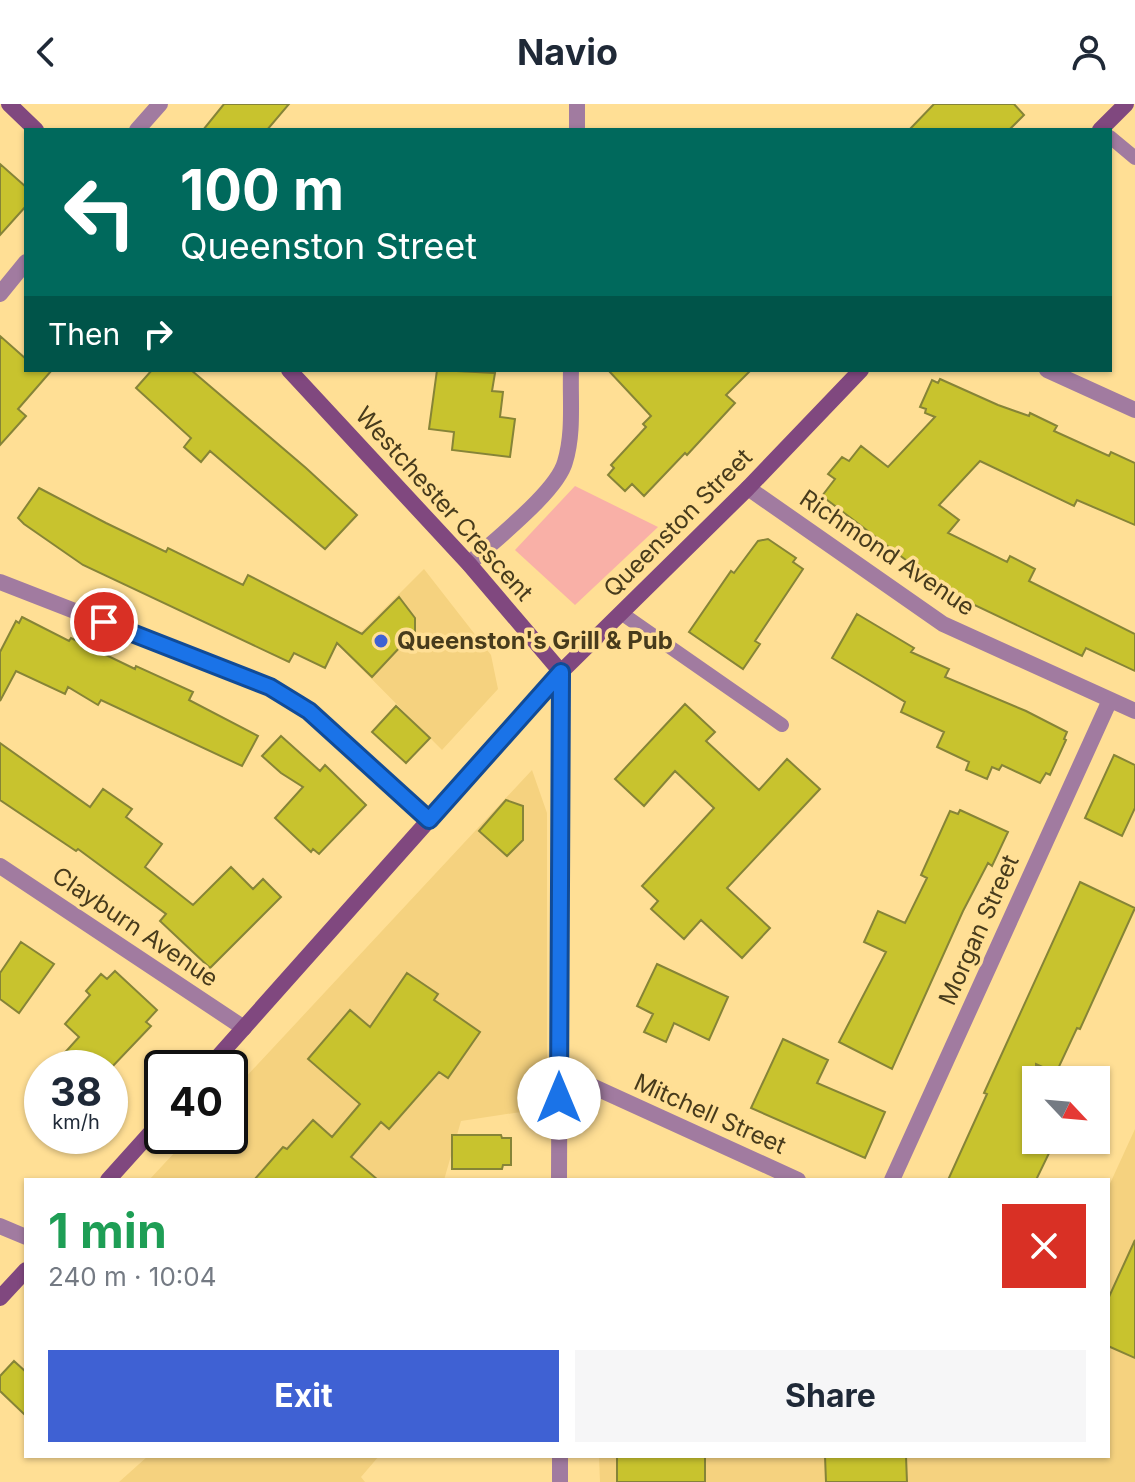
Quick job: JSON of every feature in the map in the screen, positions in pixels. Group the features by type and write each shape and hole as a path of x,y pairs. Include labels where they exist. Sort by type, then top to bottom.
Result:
{"main road":[{"path":"9,104 34,128"},
{"path":"1103,128 1126,104"},
{"name":"Westchester Crescent","path":"291,372 469,564 561,672"},
{"name":"Queenston Street","path":"224,1050 561,672 748,488 859,372"},
{"path":"110,1178 144,1140"},
{"path":"0,1298 24,1272"}],"street":[{"path":"139,128 160,104"},
{"path":"577,104 577,128"},
{"path":"0,294 24,264"},
{"path":"469,564 552,486 565,465 569,441 571,372"},
{"path":"1051,372 1135,410"},
{"name":"Richmond Avenue","path":"748,488 943,624 1135,711"},
{"path":"0,582 270,687 309,711 429,820"},
{"path":"559,1178 561,672"},
{"name":"Morgan Street","path":"893,1178 1110,700"},
{"name":"Clayburn Avenue","path":"0,866 244,1028"},
{"name":"Mitchell Street","path":"559,1071 794,1178"},
{"path":"0,1226 24,1236"},
{"path":"560,1458 560,1482"}],"lane":[{"path":"1112,139 1135,158"},
{"path":"621,613 782,725"}],"shaded area":[{"path":"575,486 658,527 575,605 515,550"},
{"path":"424,569 491,655 498,689 442,750 343,650"},
{"path":"532,770 547,813 547,1108 461,1121 445,1178 151,1178 173,1154 248,1154 248,1075"},
{"path":"1135,1129 1135,1482 600,1482 599,1458 1110,1458 1110,1184"},
{"path":"146,1458 377,1458 361,1477 365,1482 119,1482"}],"building":[{"path":"224,104 289,104 269,128 205,128"},
{"path":"934,104 1014,104 1024,115 1011,128 911,128"},
{"path":"0,164 24,185 24,208 0,235"},
{"path":"0,336 24,357 24,372 50,372 18,409 26,416 0,445"},
{"path":"150,372 193,372 357,515 325,549 210,451 201,462 184,447 191,438 136,388"},
{"path":"437,372 495,373 492,391 503,392 500,417 515,419 510,457 452,450 454,432 429,429"},
{"path":"610,372 749,372 726,395 735,403 644,496 632,484 625,491 608,475 614,468 611,465 646,427 643,424 651,416"},
{"path":"940,379 998,405 1029,416 1030,413 1057,426 1054,431 1109,456 1111,452 1135,463 1135,525 1077,500 1074,506 980,461 939,505 959,520 948,533 1007,562 1010,556 1035,569 1029,581 1135,634 1135,671 1086,648 1082,656 949,593 822,496 835,479 828,474 842,457 849,461 861,446 888,467 935,417 920,407 932,380 938,383"},
{"path":"39,488 166,552 168,548 243,585 248,575 362,634 399,597 415,618 415,631 372,677 337,643 325,668 294,653 289,662 83,565 24,524 18,518"},
{"path":"768,539 796,558 793,562 803,569 755,641 760,644 743,669 689,632 731,571 734,573 758,541"},
{"path":"857,614 914,648 911,652 949,669 945,677 1067,732 1050,775 1046,773 1040,783 1002,765 999,770 992,767 987,779 966,770 969,762 937,747 944,732 901,712 905,702 832,658"},
{"path":"22,617 69,641 71,638 135,669 136,666 193,692 189,700 258,736 242,766 101,700 98,705 68,687 65,694 16,671 0,701 0,652 16,621 19,623"},
{"path":"685,704 715,732 706,741 759,790 787,759 820,789 727,888 770,928 742,958 701,920 684,939 651,909 658,901 642,886 714,808 675,771 644,806 615,779"},
{"path":"396,706 430,738 406,763 372,732"},
{"path":"281,736 320,771 325,765 366,805 319,854 313,849 311,852 275,818 303,787 262,756"},
{"path":"0,743 90,807 103,789 132,809 126,817 162,844 145,867 193,905 231,867 253,889 263,879 281,897 210,968 160,921 166,914 78,849 76,851 0,800"},
{"path":"1114,755 1135,765 1135,808 1122,836 1085,818"},
{"path":"506,800 523,806 523,840 507,856 479,831"},
{"path":"960,810 1008,832 992,866 988,863 963,911 892,1069 839,1042 886,952 864,942 878,911 905,923 927,878 921,875 950,811 958,814"},
{"path":"1080,882 1135,908 1080,1029 1077,1028 1059,1066 1022,1066 1022,1154 1049,1154 1037,1178 949,1178 987,1094 984,1093"},
{"path":"21,942 54,964 19,1013 0,999 0,973"},
{"path":"657,964 728,997 709,1040 674,1023 666,1042 644,1032 653,1014 637,1006"},
{"path":"115,971 157,1010 146,1022 151,1026 128,1050 67,1050 79,1037 65,1024 90,995 86,991 101,974 107,979"},
{"path":"407,973 438,994 434,1000 480,1032 448,1078 439,1072 389,1129 381,1122 351,1157 376,1178 256,1178 313,1120 332,1137 360,1104 308,1059 350,1010 370,1027"},
{"path":"783,1039 828,1060 817,1083 885,1112 865,1158 751,1108"},
{"path":"452,1135 501,1135 502,1138 511,1138 511,1165 503,1165 502,1169 452,1169"},
{"path":"1135,1240 1135,1358 1110,1347 1110,1295"},
{"path":"14,1361 24,1370 24,1414 0,1391 0,1376"},
{"path":"617,1458 705,1458 705,1482 617,1482"},
{"path":"825,1458 906,1458 907,1482 826,1482"}],"place":[{"name":"Queenston's Grill & Pub","path":"381,641"}],"route":[{"path":"104,622 270,687 309,711 429,820 561,672 559,1098"}]}
